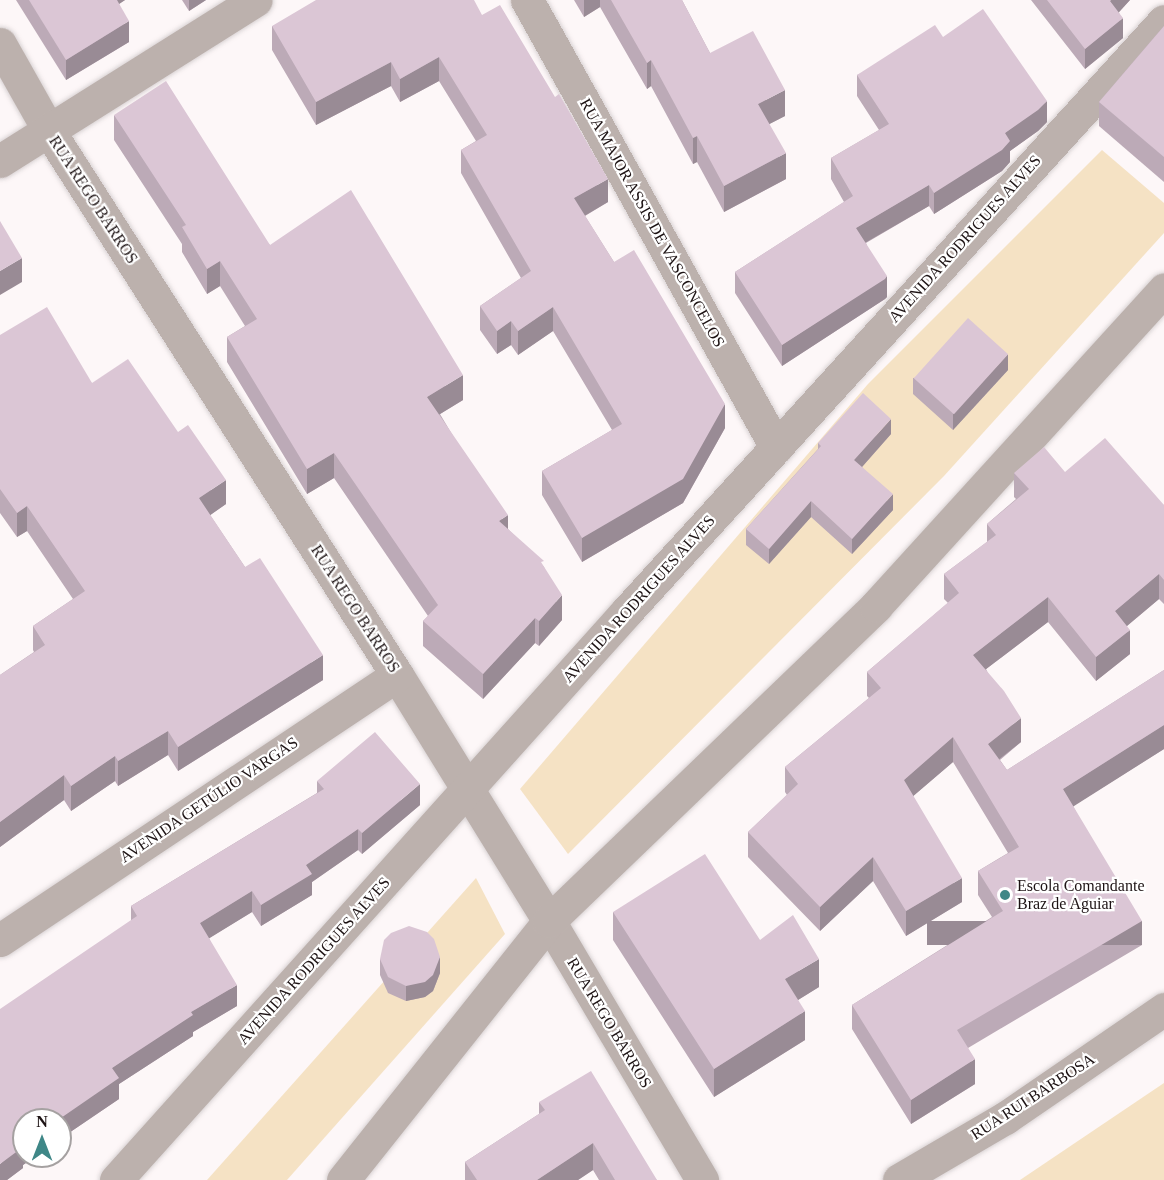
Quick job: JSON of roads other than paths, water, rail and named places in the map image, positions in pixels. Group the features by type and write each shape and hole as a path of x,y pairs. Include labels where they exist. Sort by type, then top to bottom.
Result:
{"street":[{"path":"0,161 256,0"},
{"name":"RUA MAJOR ASSIS DE VASCONCELOS","path":"527,0 776,447"},
{"name":"AVENIDA RODRIGUES ALVES","path":"116,1180 776,447 1164,21"},
{"name":"RUA REGO BARROS","path":"0,44 49,131 397,675 549,921 702,1180"},
{"path":"343,1180 549,921 876,606 1164,290"},
{"name":"AVENIDA GETÚLIO VARGAS","path":"7,934 397,675"},
{"name":"RUA RUI BARBOSA","path":"899,1180 1005,1118 1164,1009"}],"place":[{"name":"Escola Comandante Braz de Aguiar","path":"1005,895"}]}
